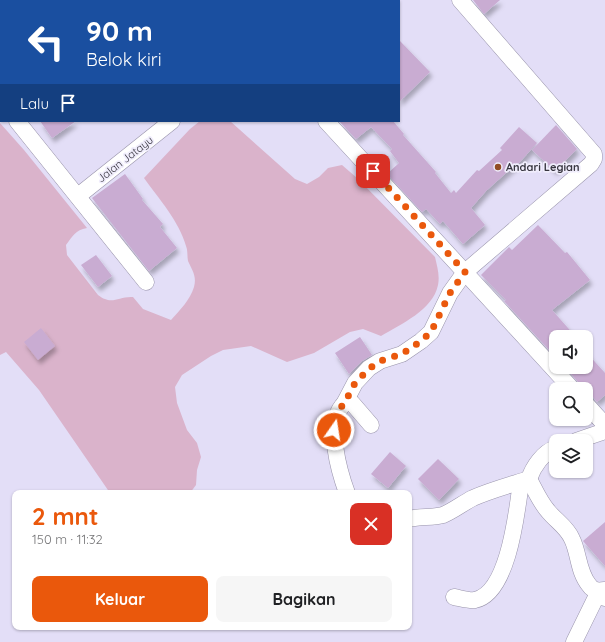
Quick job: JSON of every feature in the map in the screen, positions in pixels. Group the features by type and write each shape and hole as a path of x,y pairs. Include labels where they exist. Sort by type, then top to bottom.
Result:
{"street":[{"path":"345,490 334,442 336,419 339,410 355,383 370,368 380,361 402,354 431,332 450,293 465,272 591,164 594,159 594,154 460,0"},
{"path":"18,122 146,282"},
{"name":"Jalan Jatayu","path":"78,196 171,122"},
{"path":"327,122 566,382"},
{"path":"345,402 349,401 352,403 371,425"},
{"path":"593,412 605,425"},
{"path":"593,435 605,431"},
{"path":"454,597 475,600 489,592 498,581 505,564 525,481 549,451"},
{"path":"412,518 443,515 479,496 525,481"},
{"path":"525,481 546,509 572,538 584,578 589,586 603,593 574,642"}],"shaded area":[{"path":"199,122 231,122 295,179 307,184 319,177 328,168 342,165 357,178 435,257 439,281 435,294 423,309 407,321 381,336 363,329 350,332 314,353 287,362 251,346 223,350 211,356 182,375 175,387 177,403 187,430 197,443 201,457 197,470 196,485 192,490 108,490 39,390 6,352 0,355 0,123 24,150 87,228 77,232 66,245 67,255 98,295 107,300 133,297 143,309 171,320 190,296 195,283 194,276 188,261 187,248 179,228 168,210 144,178 190,129"}],"building":[{"path":"473,0 500,0 484,14"},
{"path":"400,41 430,72 400,101"},
{"path":"41,122 75,122 52,138"},
{"path":"340,122 394,122 404,134 403,135 436,172 435,173 451,193 454,190 456,193 477,170 479,171 502,150 500,148 519,127 537,143 518,164 517,163 486,191 471,208 485,225 463,244 443,221 440,224 426,209 422,212 387,174 399,163 390,151 392,149 371,127 356,139"},
{"path":"556,125 577,149 555,171 532,150"},
{"path":"125,174 143,199 142,200 163,224 160,227 177,248 149,271 92,198"},
{"path":"538,225 565,253 567,252 590,280 552,310 570,330 549,330 549,350 504,301 506,300 481,275 509,247 512,250"},
{"path":"96,255 112,276 98,287 81,265"},
{"path":"41,328 55,346 38,360 24,342"},
{"path":"360,337 372,355 362,361 349,374 335,353"},
{"path":"593,360 605,373 605,395 597,402 593,397 593,382 578,382 571,374 593,374"},
{"path":"390,452 406,466 388,488 371,474"},
{"path":"438,459 459,479 439,500 418,479"},
{"path":"605,522 605,566 583,541"}],"place":[{"name":"Andari Legian","path":"498,167"}],"route":[{"path":"334,430 339,410 355,383 370,368 380,361 402,354 431,332 450,293 465,272 373,171"}]}
